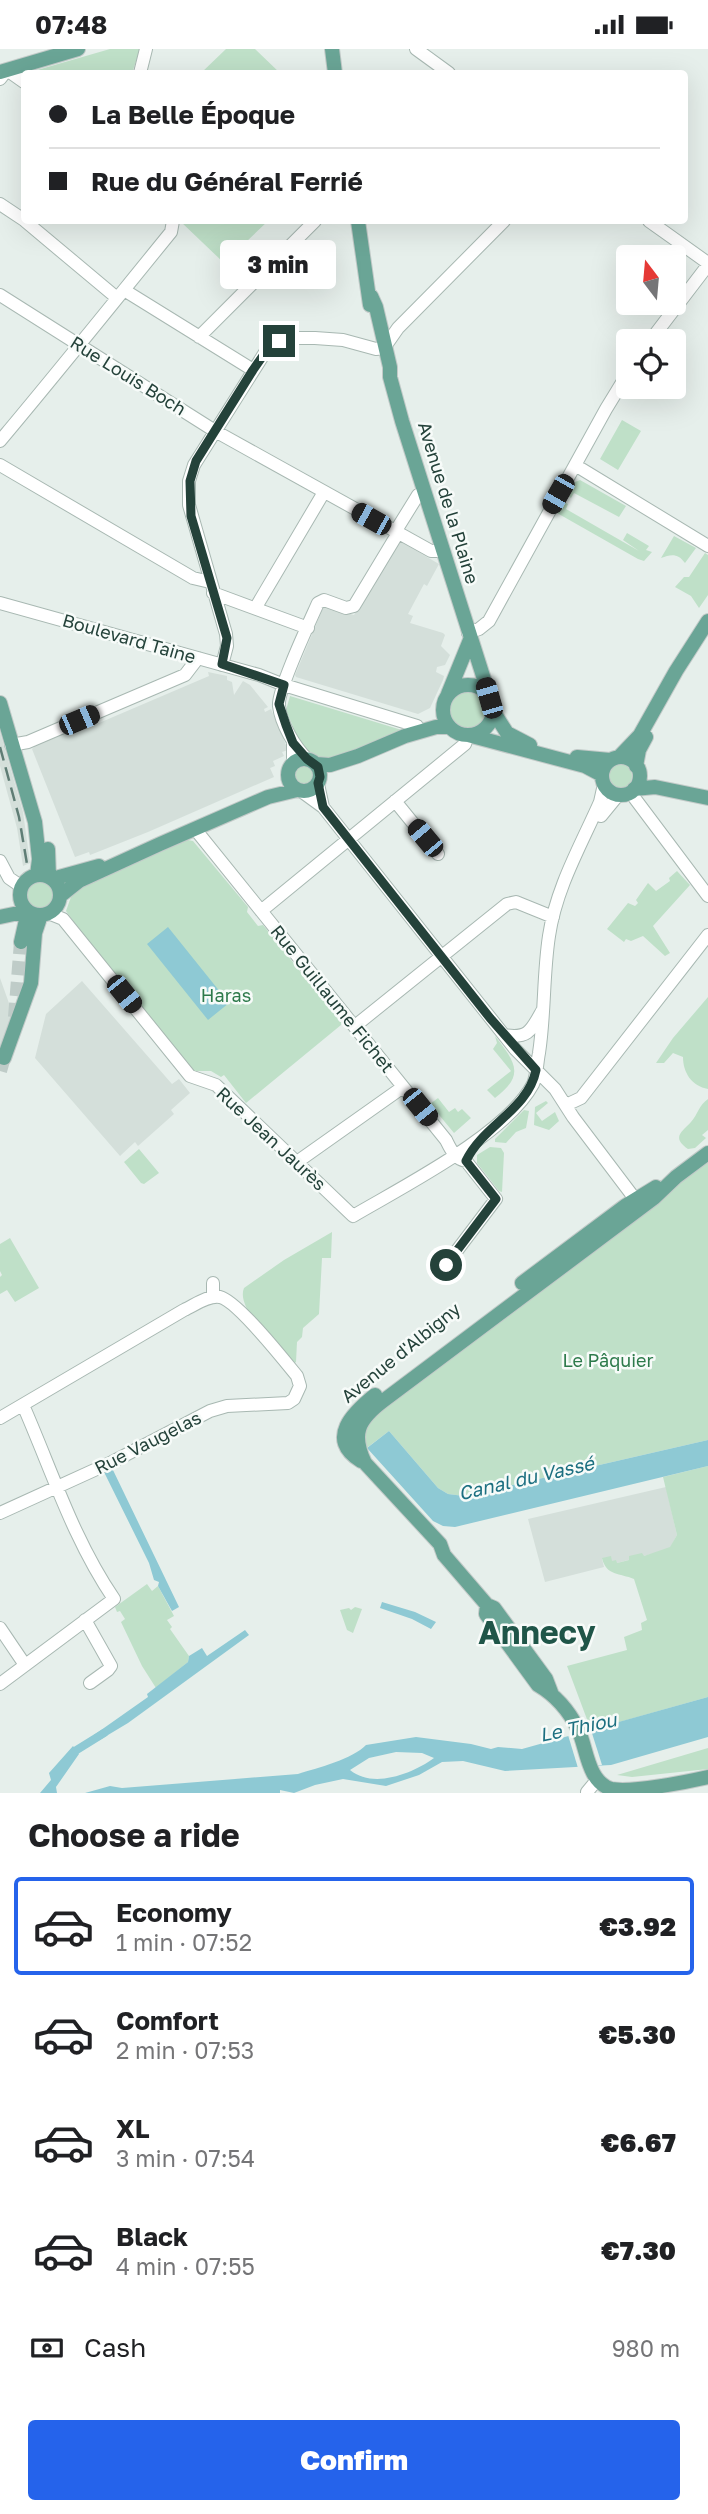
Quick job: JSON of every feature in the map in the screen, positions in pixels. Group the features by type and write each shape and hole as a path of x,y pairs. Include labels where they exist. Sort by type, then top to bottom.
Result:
{"main road":[{"path":"9,71 47,49"},
{"path":"9,71 78,49"},
{"path":"332,49 335,70"},
{"name":"Avenue de la Plaine","path":"358,224 370,296 376,307 380,342 390,367 390,377 424,493 491,704"},
{"path":"603,780 604,766 640,735 708,621"},
{"path":"469,637 445,701 443,716 449,727 456,732 585,767 603,780 610,791 627,792 655,787 708,798"},
{"path":"627,792 638,781 639,750 681,679 691,649"},
{"path":"405,736 417,726 434,718 458,687 467,685 480,688 504,729 522,743 581,758 629,759 638,769 683,791"},
{"path":"0,702 43,817 48,845 46,877"},
{"path":"468,735 485,728 491,720 491,704"},
{"path":"268,797 290,768 312,762 330,765 405,736 436,727 449,727"},
{"path":"15,745 37,830 39,859 46,877 57,884 60,897"},
{"path":"0,919 54,909 60,897 79,881 268,797 309,790 358,756"},
{"path":"312,762 320,770 318,782"},
{"path":"290,768 289,781 299,790"},
{"path":"48,845 59,864 75,872"},
{"path":"0,907 21,891 28,879 115,865"},
{"path":"21,891 39,913"},
{"path":"0,919 14,921 22,937 39,913"},
{"path":"4,1058 31,983 39,913"},
{"name":"Avenue d'Albigny","path":"365,1463 357,1437 363,1420 371,1411 654,1198 708,1153"},
{"name":"Avenue d'Albigny","path":"365,1463 350,1452 345,1438 348,1421 355,1412 635,1199 676,1177"},
{"path":"365,1463 382,1484 390,1500 433,1549 444,1555 487,1605 486,1614 538,1685 551,1692 579,1733 594,1773 606,1787 620,1790 690,1782 708,1777"},
{"path":"690,1782 708,1786"}],"street":[{"path":"141,70 146,49"},
{"path":"415,49 445,70"},
{"path":"0,204 21,217"},
{"path":"30,224 120,294 253,370"},
{"path":"0,441 171,232 172,224"},
{"path":"199,337 312,224"},
{"path":"222,664 227,638 191,516 188,492 194,465 253,370 267,350 285,340 324,338 362,345 380,342 398,328 501,224"},
{"path":"653,224 708,264 659,329"},
{"name":"Rue Louis Boch","path":"0,295 215,431 431,551 442,551"},
{"path":"469,637 489,621 616,394"},
{"path":"0,465 193,578 308,628"},
{"path":"575,465 708,546"},
{"path":"256,607 324,492"},
{"path":"312,762 293,743 279,708 284,685 320,601 346,608 356,604 418,495 424,493"},
{"name":"Boulevard Taine","path":"0,603 222,664 417,726"},
{"path":"181,677 185,664 183,654"},
{"path":"15,745 181,677 198,658"},
{"path":"261,911 465,744 468,735"},
{"path":"290,768 293,743"},
{"path":"461,1158 525,1096 540,1068 548,940 556,900 600,802 603,780"},
{"path":"318,782 323,807"},
{"path":"299,790 323,807 503,1035 540,1068 635,1199 636,1205 606,1233"},
{"path":"553,917 604,811 627,792 708,896"},
{"path":"395,801 438,854"},
{"name":"Rue Guillaume Fichet","path":"195,829 496,1199 446,1265"},
{"path":"0,861 9,878 21,891"},
{"path":"355,1026 507,904 516,902 553,917"},
{"name":"Rue Jean Jaurès","path":"39,913 63,919 190,1076 216,1085 353,1216 461,1158"},
{"path":"566,1105 581,1098 708,935"},
{"path":"503,1035 515,1037 526,1034 543,1011"},
{"path":"297,1162 403,1087"},
{"path":"0,1418 184,1310 217,1297 213,1283"},
{"name":"Rue Vaugelas","path":"0,1513 158,1440 209,1411 227,1406 288,1403 299,1392 299,1381 243,1315 229,1301 217,1297"},
{"path":"0,1684 114,1599 92,1566 56,1488 23,1405"},
{"path":"85,1620 111,1666 90,1682"},
{"path":"0,1628 25,1665"},
{"path":"587,1792 594,1773"}],"shaded area":[{"path":"401,542 439,564 427,586 424,584 408,614 413,616 410,623 443,633 445,635 441,646 450,655 445,665 437,667 436,672 444,676 430,708 418,714 295,675 323,608 354,615 397,543"},
{"path":"208,672 227,676 227,680 232,682 234,695 243,681 250,685 268,707 264,709 265,712 271,709 288,750 282,752 284,756 273,761 275,766 270,768 274,777 148,832 90,855 89,852 75,857 32,749 209,676"},
{"path":"0,732 23,812 30,863 23,866 17,828 0,766"},
{"path":"0,978 10,1006 15,1011 0,1056"},
{"path":"82,981 172,1084 179,1079 190,1093 171,1110 174,1114 138,1146 135,1142 120,1156 35,1058 46,1014"},
{"path":"666,1487 677,1535 670,1548 617,1563 602,1559 604,1567 545,1582 528,1519"}],"green space":[{"path":"110,49 140,49 133,70 37,70"},
{"path":"226,49 255,49 277,70 204,70"},
{"path":"183,224 265,224 224,263"},
{"path":"622,420 641,431 618,470 600,459"},
{"path":"580,480 626,506 619,517 574,493 571,498 567,495 575,482"},
{"path":"564,502 568,504 566,509 639,551 623,540 627,533 649,546 646,550 652,552 644,561 638,559 557,513"},
{"path":"674,536 696,548 685,563 674,555 661,558"},
{"path":"705,553 708,555 708,595 699,608 691,596 675,587 684,577 689,577"},
{"path":"467,691 480,697 486,710 480,723 467,729 454,723 448,710 454,697"},
{"path":"290,696 405,731 323,760 306,754 302,748 286,710"},
{"path":"304,762 312,766 316,774 312,782 304,786 296,782 292,774 296,766"},
{"path":"619,763 628,767 632,776 628,785 619,789 610,785 606,776 610,767"},
{"name":"Haras","path":"188,840 193,841 248,907 247,912 258,926 263,925 341,1022 341,1025 246,1103 224,1075 221,1077 211,1071 193,1071 97,954 66,911 78,888"},
{"path":"677,871 690,885 653,926 670,953 665,956 643,936 631,941 626,939 624,942 607,929 628,903 635,906 638,903 636,900 648,883 656,891 670,881 669,878"},
{"path":"39,881 50,885 54,896 50,907 39,911 28,907 24,896 28,885"},
{"path":"708,997 708,1089 689,1078 683,1057 673,1053 664,1063 656,1063 673,1038"},
{"path":"495,1036 512,1061 514,1075 511,1082 495,1098 487,1090 511,1071 493,1049 497,1043"},
{"path":"438,1098 449,1112 455,1108 458,1112 462,1109 471,1118 454,1133 430,1104"},
{"path":"708,1099 708,1130 702,1135 706,1138 695,1148 688,1149 680,1141 680,1135"},
{"path":"546,1101 548,1103 536,1113 542,1121 555,1112 559,1121 549,1130 534,1125 535,1107"},
{"path":"524,1110 529,1111 526,1128 516,1132 506,1143 495,1142 495,1139"},
{"path":"490,1147 501,1148 504,1153 502,1192 477,1163 477,1155"},
{"path":"139,1149 159,1173 144,1184 124,1162"},
{"name":"Le Pâquier","path":"708,1160 708,1440 464,1496 448,1494 438,1488 389,1431 364,1450 366,1431 375,1414"},
{"path":"332,1232 331,1258 322,1258 319,1314 303,1328 302,1337 297,1342 296,1362 293,1364 252,1317 243,1297 244,1288 284,1260"},
{"path":"10,1238 39,1288 15,1302 7,1290 0,1294 0,1244"},
{"path":"708,1466 708,1697 591,1730 567,1666 627,1650 624,1637 642,1630 641,1623 647,1620 634,1579 610,1571 602,1558 611,1556 612,1561 616,1560 617,1563 629,1560 629,1556 642,1553 644,1556 670,1547 677,1535 663,1477"},
{"path":"147,1584 152,1591 158,1586 174,1616 167,1620 172,1627 170,1629 189,1656 188,1662 156,1688 121,1622 125,1619 115,1607"},
{"path":"355,1607 362,1609 353,1633 347,1630 340,1610 351,1610"},
{"path":"708,1748 708,1769 632,1777 617,1775"}],"water":[{"path":"168,927 229,1003 208,1020 147,944"},
{"path":"389,1431 438,1488 448,1494 464,1496 708,1440 708,1466 455,1527 443,1526 433,1521 367,1448"},
{"path":"112,1468 179,1607 172,1611 158,1586 159,1582 154,1580 149,1563 104,1472"},
{"path":"382,1602 436,1622 431,1629 380,1608"},
{"path":"245,1630 249,1635 128,1723 98,1741 94,1735 148,1697 147,1694 188,1662 189,1656 202,1648 207,1656"},
{"path":"708,1697 708,1737 611,1765 505,1771 463,1761 442,1762 419,1775 386,1786 343,1779 294,1793 280,1790 280,1793 85,1793 110,1786 122,1788 298,1774 344,1759 366,1745 416,1737 491,1749 522,1749","holes":["396,1752 422,1753 434,1758 404,1774 392,1777 370,1778 359,1776 350,1770 369,1758"]},
{"path":"73,1746 79,1754 56,1787 57,1793 40,1793 51,1780 49,1773"}],"pier":[{"path":"591,1730 602,1765 578,1768 568,1735"}],"waterway":[{"name":"Canal du Vassé","path":"70,1757 104,1733"}],"tunnel":[{"path":"15,1017 21,942"},
{"path":"0,1071 7,1047"}],"railway":[{"path":"0,747 19,817 27,864"}],"district":[{"name":"Annecy","path":"537,1633"}],"route":[{"path":"279,341 267,350 253,370 196,461 188,492 191,516 227,638 222,664 284,685 279,700 280,711 293,743 320,770 318,783 323,807 446,964 515,1049 536,1070 535,1079 525,1096 480,1139 466,1161 496,1199 446,1265"}],"water label":[{"name":"Le Thiou","path":"578,1727"}]}
